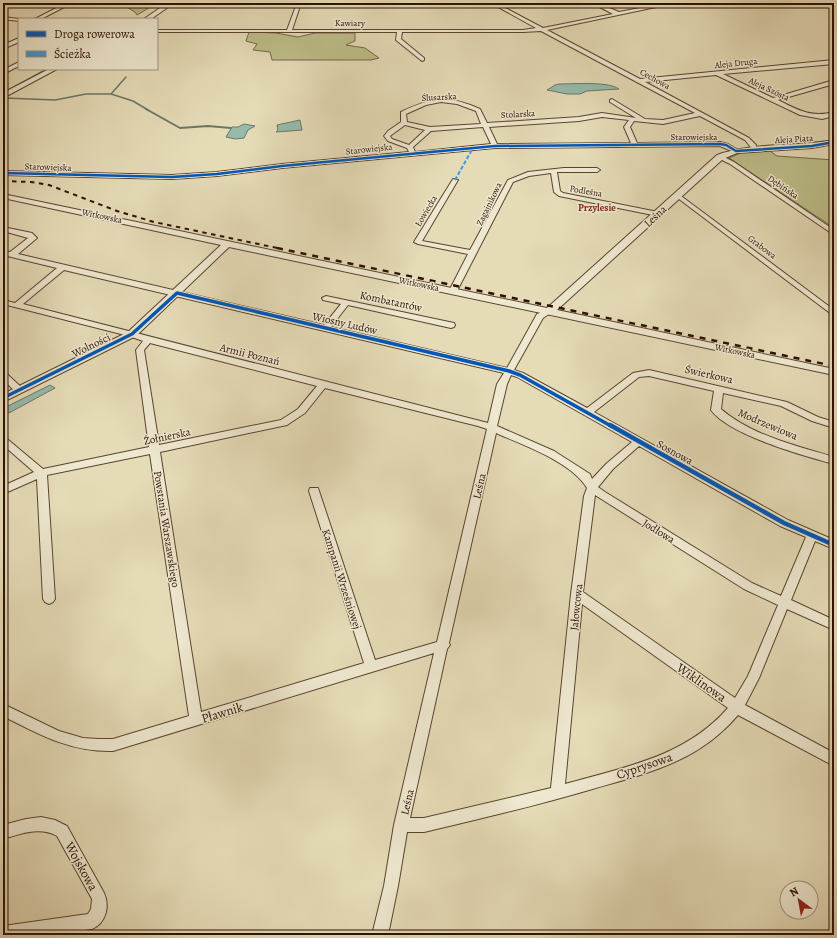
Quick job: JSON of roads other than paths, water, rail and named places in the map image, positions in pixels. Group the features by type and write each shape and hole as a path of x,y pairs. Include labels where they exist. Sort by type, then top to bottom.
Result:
{"street":[{"path":"39,18 70,3"},
{"path":"148,18 171,3"},
{"path":"289,31 299,3"},
{"name":"Cechowa","path":"493,3 701,114 750,142 755,149"},
{"path":"594,3 618,14"},
{"name":"Kawiary","path":"158,31 517,32 543,29 672,3"},
{"path":"3,18 18,20"},
{"path":"400,31 398,39 422,59"},
{"path":"9,39 18,40"},
{"path":"3,47 18,40"},
{"name":"Aleja Druga","path":"640,81 834,62"},
{"path":"3,72 18,64"},
{"path":"3,96 52,70"},
{"name":"Aleja Szósta","path":"716,74 802,114 816,117 834,114"},
{"path":"772,100 834,82"},
{"name":"Ślusarska","path":"411,150 393,142 387,137 390,132 404,123 403,113 414,107 435,100 451,101 478,110 486,124 495,146"},
{"path":"612,101 646,121"},
{"path":"602,115 625,108"},
{"name":"Stolarska","path":"404,123 421,126 428,129 579,119 602,115 633,120 670,121 701,114"},
{"path":"633,120 627,127 634,145"},
{"path":"411,150 428,129"},
{"name":"Aleja Piąta","path":"755,149 812,146 834,142"},
{"name":"Starowiejska","path":"3,172 135,177 194,176 411,150 495,146 720,144 726,145 736,151"},
{"name":"Leśna","path":"380,935 391,886 401,825 444,645 502,384 540,316 553,309 720,157 736,151 755,149"},
{"name":"Dębińska","path":"720,157 732,163 834,233"},
{"name":"Zagajnikowa","path":"453,291 510,181 524,176 554,171 597,170"},
{"name":"Podleśna","path":"554,171 557,192 561,195 658,214"},
{"name":"Łowiecka","path":"455,180 418,242 474,253"},
{"name":"Grabowa","path":"678,195 834,314"},
{"name":"Witkowska","path":"3,196 834,372"},
{"path":"3,229 29,235 33,238 12,255"},
{"name":"Wolności","path":"3,398 132,334 177,293 228,243"},
{"name":"Wiosny Ludów","path":"3,253 509,371"},
{"path":"16,306 63,267"},
{"name":"Kombatantów","path":"326,298 451,325"},
{"name":"Armii Poznań","path":"3,302 132,334 148,340 403,406 482,423 492,427"},
{"path":"326,328 346,302"},
{"name":"Powstania Warszawskiego","path":"148,340 140,350 141,362 196,720"},
{"name":"Sosnowa","path":"509,371 520,375 638,442 812,536 834,545"},
{"name":"Świerkowa","path":"588,413 636,375 641,373 649,373 784,404 815,419 834,425"},
{"path":"3,375 19,390"},
{"name":"Żołnierska","path":"3,490 41,473 155,451 284,423 296,418 323,385"},
{"name":"Modrzewiowa","path":"719,389 716,410 723,417 776,441 834,461"},
{"name":"Jodłowa","path":"492,427 551,453 586,477 592,487 601,495 748,586 834,625"},
{"path":"3,440 41,473 43,484 49,599"},
{"name":"Jałowcowa","path":"557,793 586,509 592,487 602,474 638,442"},
{"name":"Kampanii Wrześniowej","path":"314,491 371,666"},
{"name":"Cyprysowa","path":"401,825 424,825 557,793 660,763 698,743 723,723 737,707 753,678 812,536"},
{"name":"Wiklinowa","path":"577,594 747,714 834,760"},
{"name":"Pławnik","path":"3,710 55,735 82,745 93,747 123,743 371,666 444,645"},
{"name":"Wojskowa","path":"3,832 48,823 56,826 62,831 99,898 99,911 92,921 3,934"}],"waterway":[{"path":"3,93 45,70"},
{"path":"111,94 126,77"},
{"path":"5,98 55,100 86,94 111,94"},
{"path":"111,94 133,101 148,110"},
{"path":"146,109 180,128 208,126 231,128"}],"railway":[{"path":"3,181 31,182 49,185 117,211 154,222 282,249"},
{"path":"277,248 834,366"}],"district":[{"name":"Przylesie","path":"597,207"}]}
